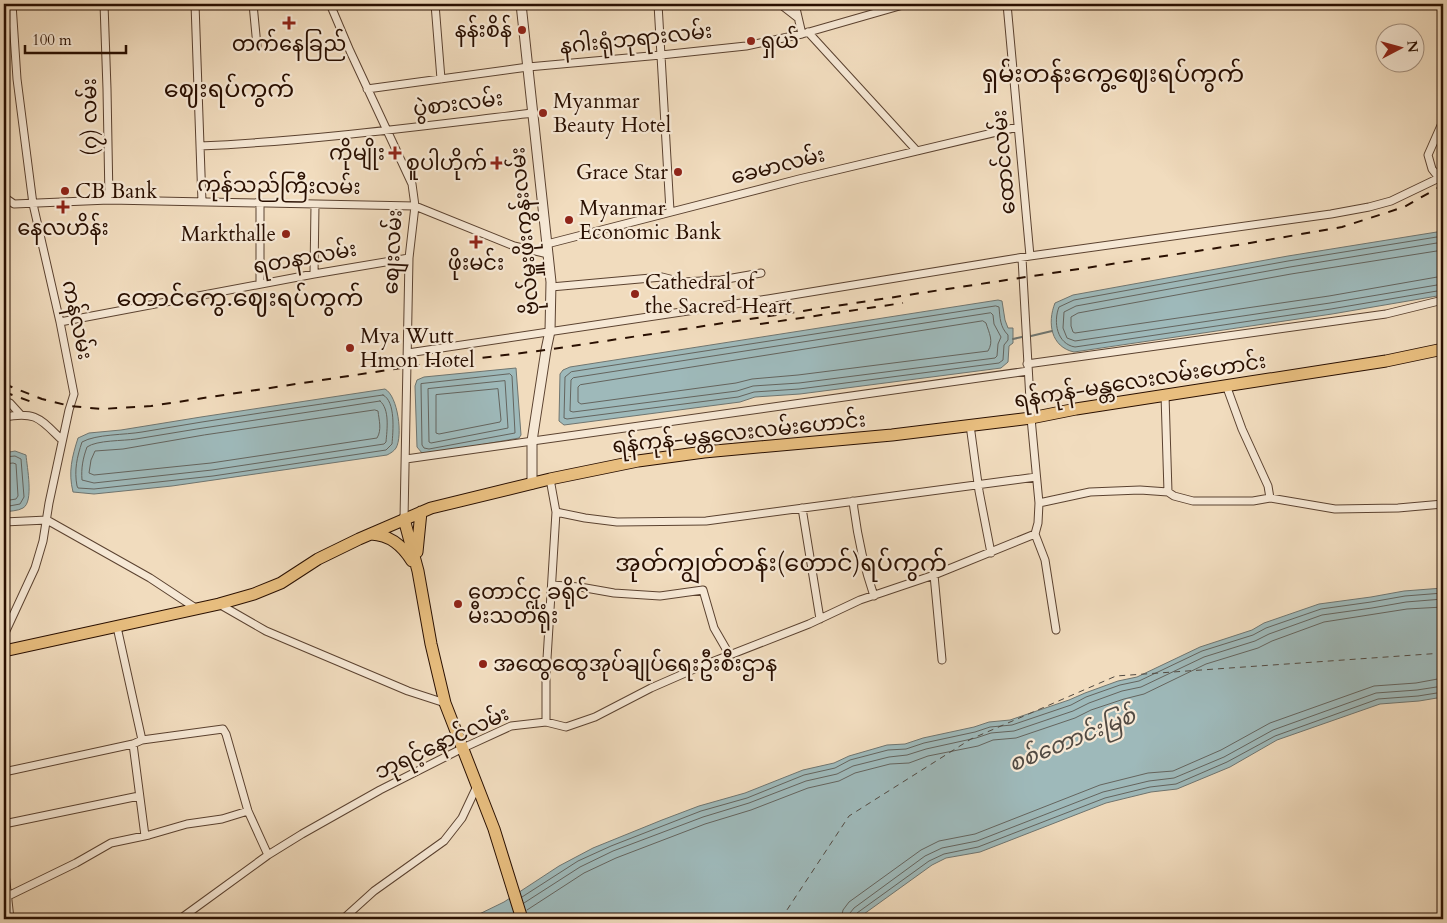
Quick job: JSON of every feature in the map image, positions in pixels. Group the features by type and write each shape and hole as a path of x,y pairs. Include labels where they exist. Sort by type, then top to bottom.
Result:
{"highway":[{"name":"ရန်ကုန်-မန္တလေးလမ်းဟောင်း","path":"4,651 219,604 254,594 281,582 318,559 421,512 461,500 550,479 638,461 704,452 883,436 1031,418 1076,409 1386,361 1443,349"},
{"path":"421,512 416,549 418,571 431,644 445,703 478,784 522,919"},
{"path":"404,519 418,571"},
{"path":"370,534 382,535 392,539 402,547 418,571"}],"street":[{"name":"ကန်လမ်း","path":"4,634 35,568 44,541 62,440 74,394 60,322 33,204 17,79 12,4"},
{"name":"(၇) လမ်း","path":"104,4 109,200"},
{"path":"195,4 202,202"},
{"path":"253,4 257,46"},
{"name":"စျေးလမ်း","path":"330,4 367,89 412,184 415,206 409,258 404,519"},
{"path":"435,4 442,79"},
{"name":"ဗိုလ်မှူးဖိုးကွန်းလမ်း","path":"521,4 551,287 550,331 532,441 532,484"},
{"path":"658,4 670,211"},
{"path":"780,4 798,18"},
{"path":"795,4 798,18 805,33 917,151"},
{"name":"ထောင်လမ်း","path":"1007,4 1030,256"},
{"name":"နဂါးရုံဘုရားလမ်း","path":"367,89 528,67 746,46 805,33 903,5"},
{"name":"ပွဲစားလမ်း","path":"200,146 254,144 387,131 533,113"},
{"path":"408,353 768,299 1030,256 1369,207 1391,200 1439,178 1432,169 1428,155 1443,121"},
{"name":"ခေမာလမ်း","path":"547,244 670,211 1018,127"},
{"name":"ကုန်သည်ကြီးလမ်း","path":"4,197 14,204 109,200 415,206 514,246 548,254"},
{"path":"260,204 260,284"},
{"path":"314,274 315,205"},
{"name":"ရတနာလမ်း","path":"60,322 409,258"},
{"path":"1022,258 1038,503 1036,534 1045,560 1056,630"},
{"path":"551,287 662,277 682,282 692,282 721,280 761,273"},
{"path":"406,459 1386,314 1443,300"},
{"path":"1226,386 1242,429 1268,486 1270,498"},
{"path":"1164,395 1168,492"},
{"path":"4,401 10,403 20,414"},
{"path":"4,416 20,414 39,418 62,440"},
{"path":"970,425 991,553"},
{"path":"556,512 617,522 688,521 730,518 1036,477"},
{"path":"546,722 546,675 556,512 550,479"},
{"path":"1038,503 1090,492 1140,490 1168,492 1174,496 1193,501 1253,501 1270,498 1335,509 1398,508 1443,504"},
{"path":"853,501 857,538 874,596"},
{"path":"802,508 820,619"},
{"path":"4,522 47,520 150,578 197,609"},
{"name":"ဘုရင့်နောင်လမ်း","path":"180,919 268,855 380,790 511,726 546,722 566,727 595,717 651,688 729,654 820,619 851,604 934,575 1036,534"},
{"path":"934,575 942,660"},
{"path":"552,585 580,587 614,593 660,596 704,590 714,628 729,654"},
{"path":"219,604 266,631 408,691 445,703"},
{"path":"117,627 142,740"},
{"path":"4,772 133,744 142,740 223,729 248,811 268,855"},
{"path":"133,744 145,836"},
{"path":"343,919 374,891 444,841 462,818 478,784"},
{"path":"4,824 139,796"},
{"path":"6,898 111,843 187,824 222,819 248,811"},
{"path":"4,864 6,898 10,919"}],"water":[{"path":"1443,231 1443,295 1332,314 1074,352 1060,345 1051,326 1055,303 1073,295 1288,256"},
{"path":"998,300 1002,301 1008,328 1013,328 1013,343 1009,346 1008,362 1001,368 800,394 755,397 740,402 564,425 559,421 560,374 563,370 570,367"},
{"path":"516,368 521,435 519,438 429,454 422,453 417,447 415,386 417,380 424,377"},
{"path":"385,389 393,399 399,426 396,448 387,455 172,486 94,494 73,492 71,465 74,452 78,438 89,433 121,430"},
{"path":"15,451 26,455 29,484 28,499 23,508 4,512 4,453"},
{"name":"စစ်တောင်းမြစ်","path":"1443,588 1443,697 1380,704 1277,740 1230,767 1177,789 1151,792 1106,803 980,852 946,858 932,865 857,919 469,919 504,902 559,866 593,848 699,806 745,793 803,770 834,763 849,756 887,745 905,744 989,722 1010,720 1118,681 1137,677 1200,647 1252,630 1264,623 1319,604 1404,591"}],"waterway":[{"path":"1031,336 1052,331"},
{"path":"1013,339 1022,337"}],"ferry route":[{"path":"781,919 849,816 971,739 1116,676 1443,653"}],"railway":[{"path":"4,384 42,399 70,406 102,409 151,406 408,367 546,350 1250,243 1342,227 1404,207 1443,185"},
{"path":"760,324 903,303"},
{"path":"4,392 32,402"}],"place":[{"name":"တက်နေခြည်","path":"289,23"},
{"name":"နန်းစိန်","path":"522,30"},
{"name":"ရှယ်","path":"751,41"},
{"name":"Myanmar Beauty Hotel","path":"543,113"},
{"name":"ကိုမျိုး","path":"395,153"},
{"name":"စူပါဟိုက်","path":"497,163"},
{"name":"Grace Star","path":"678,172"},
{"name":"CB Bank","path":"65,191"},
{"name":"နေလဟိန်း","path":"63,207"},
{"name":"Myanmar Economic Bank","path":"569,220"},
{"name":"Markthalle","path":"286,234"},
{"name":"ဖိုးမင်း","path":"476,242"},
{"name":"Cathedral of the Sacred Heart","path":"635,294"},
{"name":"Mya Wutt Hmon Hotel","path":"350,348"},
{"name":"တောင်ငူ ခရိုင် မီးသတ်ရုံး","path":"458,604"},
{"name":"အထွေထွေအုပ်ချုပ်ရေးဦးစီးဌာန","path":"483,664"}],"district":[{"name":"ရှမ်းတန်းကွေ့ဈေးရပ်ကွက်","path":"1113,74"},
{"name":"ဈေးရပ်ကွက်","path":"229,89"},
{"name":"တောင်ကွေ.ဈေးရပ်ကွက်","path":"240,298"},
{"name":"အုတ်ကျွတ်တန်း(တောင်)ရပ်ကွက်","path":"781,563"}]}
